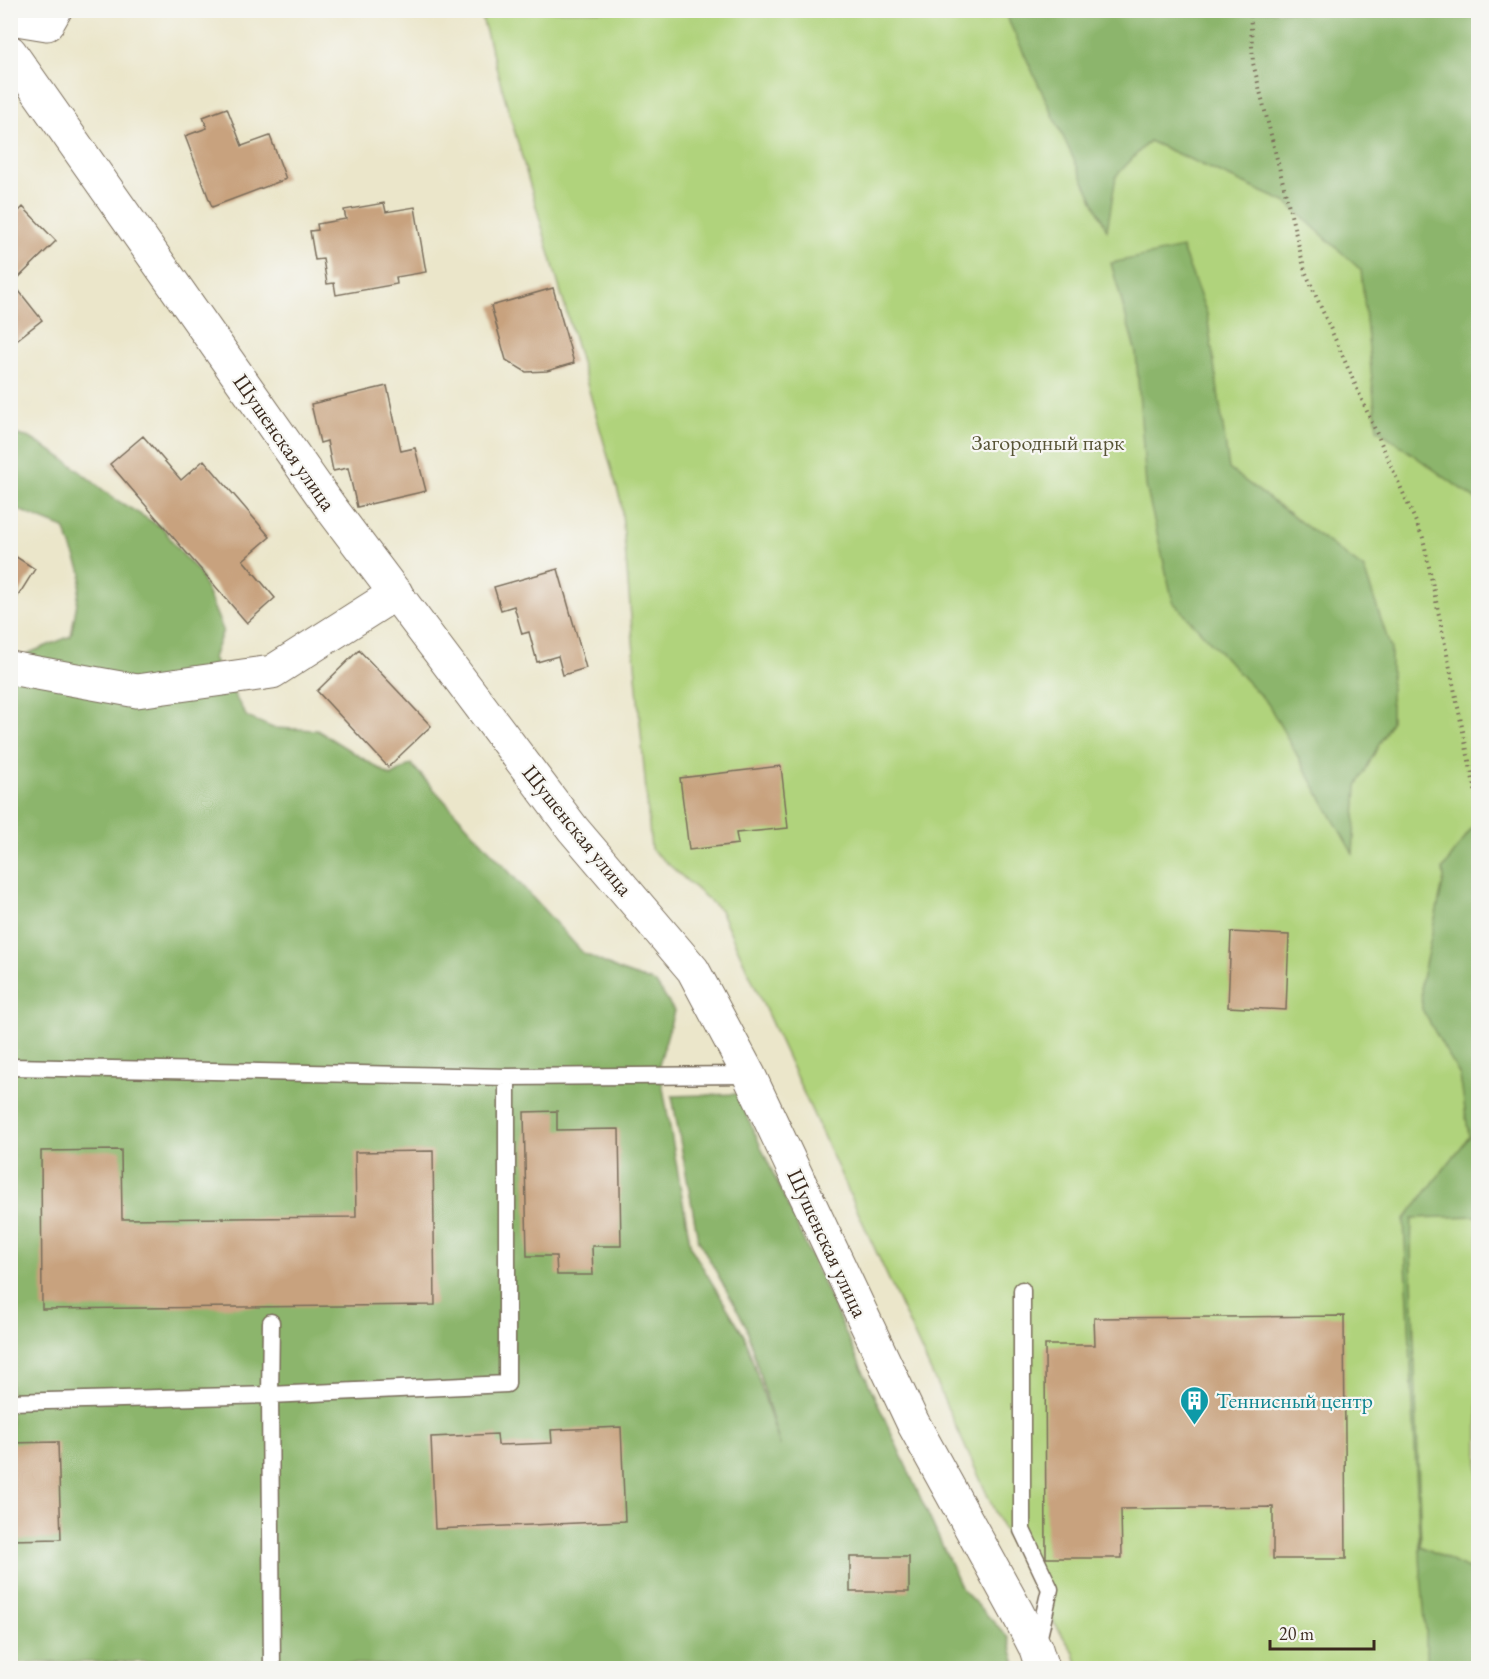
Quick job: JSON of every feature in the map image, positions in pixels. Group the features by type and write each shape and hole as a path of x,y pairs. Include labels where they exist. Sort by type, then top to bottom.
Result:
{"street":[{"path":"10,18 47,24 55,10"},
{"name":"Шушенская улица","path":"10,52 324,498 573,829 693,970 749,1075 913,1424 1039,1659"},
{"path":"10,668 137,691 272,672 396,593"}],"lane":[{"path":"10,1067 507,1077 749,1075"},
{"path":"10,1402 270,1395 507,1384 507,1077"},
{"path":"1022,1290 1022,1530 1050,1589 1039,1659"},
{"path":"271,1323 272,1668"}],"path":[{"path":"1250,10 1253,63 1305,271 1423,538 1479,804"}],"green space":[{"name":"Загородный парк","path":"480,11 1478,11 1478,1668 1078,1668 1074,1653 1045,1609 1001,1525 720,910 651,849 621,502"},
{"path":"1004,11 1478,11 1478,501 1377,429 1361,270 1287,203 1149,141 1116,176 1107,230"},
{"path":"1182,248 1207,314 1229,469 1364,569 1391,649 1391,722 1357,786 1353,854 1268,704 1173,602 1146,486 1136,353 1111,263"},
{"path":"10,433 30,438 56,454 113,498 163,528 177,548 199,572 223,630 213,658 247,717 273,728 317,730 391,776 411,764 583,953 621,971 656,983 674,1011 659,1065 691,1248 745,1337 780,1446 746,1326 698,1239 672,1096 737,1094 962,1589 1008,1637 1017,1668 460,1668 272,1661 11,1663 11,664 29,653 71,636 82,574 64,528 11,507"},
{"path":"1478,819 1478,1216 1412,1218 1411,1248 1421,1546 1478,1574 1478,1668 1426,1668 1404,1220 1469,1137 1460,1076 1422,1009 1421,983 1444,878 1443,869"}],"building":[{"path":"227,108 242,146 270,136 286,179 212,207 185,136 207,128 203,117"},
{"path":"384,203 386,212 415,207 426,272 396,277 397,284 336,295 334,283 327,284 323,259 315,260 310,231 318,230 317,224 346,219 344,210"},
{"path":"23,207 56,241 10,286 10,220"},
{"path":"553,288 574,363 547,371 526,372 506,360 491,306"},
{"path":"19,291 42,320 10,345 10,298"},
{"path":"387,386 401,451 415,448 426,491 357,507 348,468 333,471 327,441 320,443 311,404"},
{"path":"143,436 181,480 204,460 270,537 243,560 275,598 247,623 110,464"},
{"path":"10,553 35,569 10,609"},
{"path":"558,569 586,668 563,675 558,656 537,662 529,632 522,634 514,606 501,610 494,587"},
{"path":"359,650 431,726 388,767 317,691"},
{"path":"781,766 788,828 736,833 738,844 689,850 680,778"},
{"path":"1231,932 1289,935 1286,1010 1228,1007"},
{"path":"557,1111 557,1130 619,1129 621,1246 592,1246 593,1275 557,1275 556,1256 527,1256 524,1112"},
{"path":"121,1150 122,1219 356,1217 355,1152 433,1151 435,1305 42,1309 41,1151"},
{"name":"Теннисный центр","path":"1344,1316 1346,1559 1273,1559 1273,1507 1121,1509 1122,1558 1046,1558 1045,1345 1095,1345 1094,1318"},
{"path":"621,1427 625,1521 435,1529 431,1437 497,1434 498,1445 552,1443 551,1430"},
{"path":"58,1442 61,1539 10,1540 10,1443"},
{"path":"850,1557 909,1557 909,1592 850,1592"}],"place":[{"name":"Теннисный центр","path":"1195,1426"}]}
